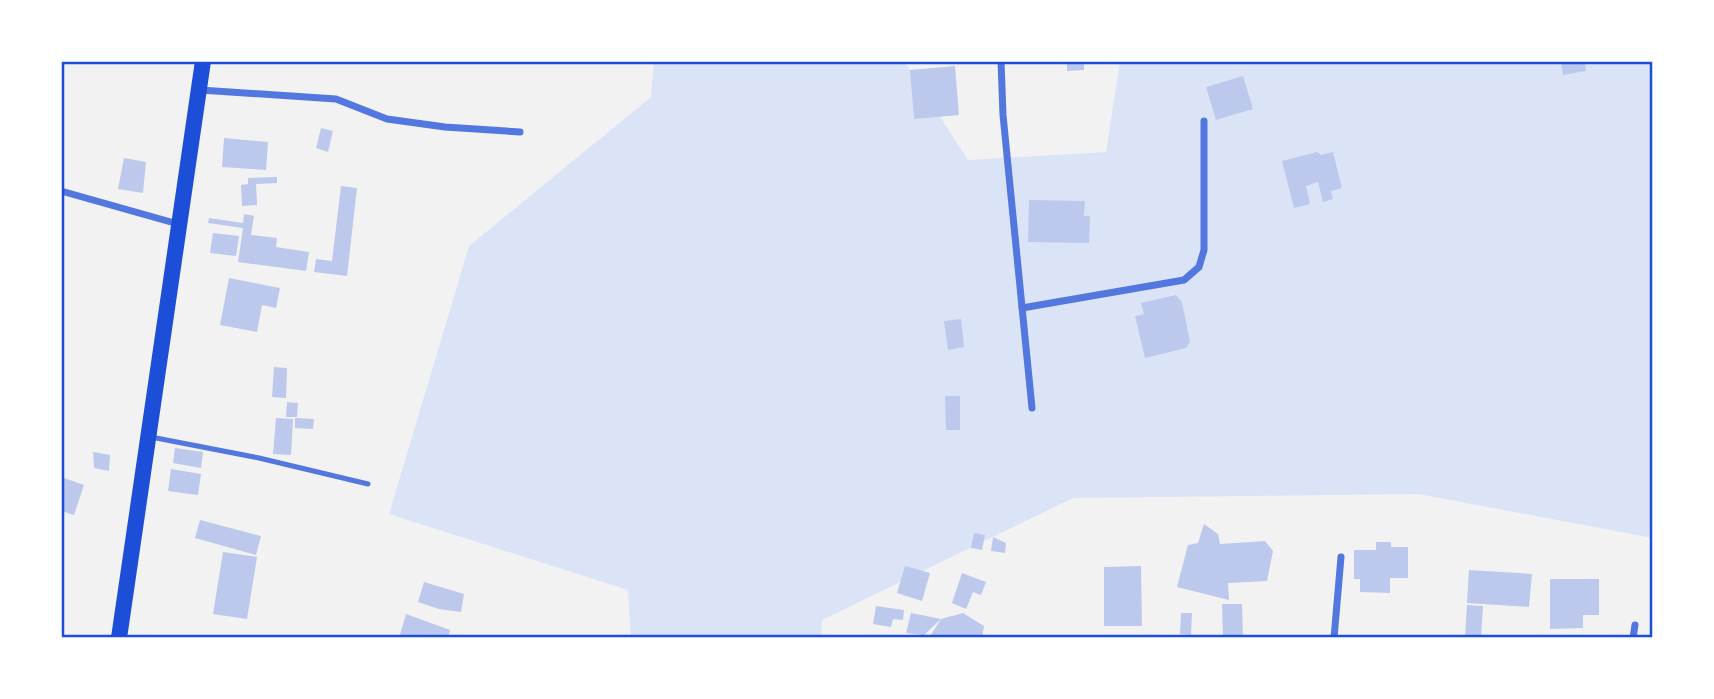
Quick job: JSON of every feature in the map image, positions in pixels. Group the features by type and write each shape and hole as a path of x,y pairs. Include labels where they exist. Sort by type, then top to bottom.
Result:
{"highway":[{"path":"122,637 148,437 203,61"}],"street":[{"path":"1001,61 1003,115 1032,408"},
{"path":"199,90 337,99 387,119 445,127 520,132"},
{"path":"1022,308 1184,280 1199,267 1204,250 1204,121"},
{"path":"61,191 180,225"},
{"path":"1334,638 1341,557"},
{"path":"1633,638 1635,625"}],"lane":[{"path":"148,437 260,458 368,484"}],"shaded area":[{"path":"654,61 904,61 968,160 1106,152 1120,61 1653,61 1653,538 1418,494 1073,498 822,620 821,638 631,638 628,590 389,514 469,246 651,97"}],"building":[{"path":"1067,61 1084,61 1084,70 1067,71"},
{"path":"1561,61 1585,61 1586,71 1563,75"},
{"path":"955,66 959,115 914,119 910,70"},
{"path":"1243,76 1253,109 1216,120 1206,87"},
{"path":"321,128 333,131 328,152 316,148"},
{"path":"224,138 268,142 266,170 222,167"},
{"path":"1317,152 1321,155 1333,152 1342,188 1331,191 1333,199 1323,202 1318,182 1306,186 1310,204 1294,208 1282,161"},
{"path":"124,158 146,162 143,193 118,189"},
{"path":"277,177 277,183 256,184 257,205 242,206 241,185 248,184 248,178"},
{"path":"341,186 357,188 347,276 314,272 316,259 332,261"},
{"path":"1029,200 1085,201 1084,216 1090,216 1089,243 1028,242"},
{"path":"244,214 254,216 251,235 277,238 276,247 309,252 306,271 238,262 243,228 208,223 209,218 243,223"},
{"path":"213,233 239,236 236,256 210,253"},
{"path":"229,278 280,288 276,308 262,305 257,332 220,325"},
{"path":"1176,295 1182,302 1190,342 1186,348 1145,358 1135,316 1144,314 1141,303"},
{"path":"961,319 964,347 948,350 944,321"},
{"path":"274,367 287,368 286,398 272,397"},
{"path":"945,396 960,396 960,430 946,430"},
{"path":"287,402 298,403 297,417 286,417"},
{"path":"276,418 293,419 291,455 273,454"},
{"path":"295,418 314,419 313,429 295,428"},
{"path":"175,448 203,452 201,468 173,463"},
{"path":"93,452 110,455 109,471 94,468"},
{"path":"171,469 201,474 198,495 168,491"},
{"path":"61,477 84,485 74,515 61,511"},
{"path":"200,520 261,536 256,555 195,538"},
{"path":"1204,524 1218,534 1220,544 1265,541 1273,551 1267,581 1228,583 1229,600 1177,587 1188,545 1198,543"},
{"path":"974,533 985,535 982,550 971,548"},
{"path":"993,537 1006,543 1005,553 991,551"},
{"path":"1376,542 1391,542 1391,547 1408,547 1408,578 1390,578 1390,593 1360,592 1360,579 1354,579 1354,550 1376,550"},
{"path":"223,552 257,557 247,619 213,614"},
{"path":"905,566 930,573 922,601 897,593"},
{"path":"1141,566 1142,626 1104,626 1104,567"},
{"path":"1469,570 1532,574 1529,607 1467,603"},
{"path":"962,573 986,582 981,595 973,592 966,609 952,603"},
{"path":"1550,579 1599,579 1599,615 1583,615 1583,628 1550,629"},
{"path":"424,582 464,594 461,612 418,602"},
{"path":"1222,604 1242,604 1243,638 1223,638"},
{"path":"1467,605 1483,606 1481,638 1465,638"},
{"path":"876,606 904,610 903,620 893,619 891,627 873,624"},
{"path":"911,613 941,619 924,635 906,633"},
{"path":"963,613 984,626 982,638 929,638 941,619"},
{"path":"1181,613 1192,613 1191,635 1180,634"},
{"path":"406,614 450,630 448,638 399,638"}]}
